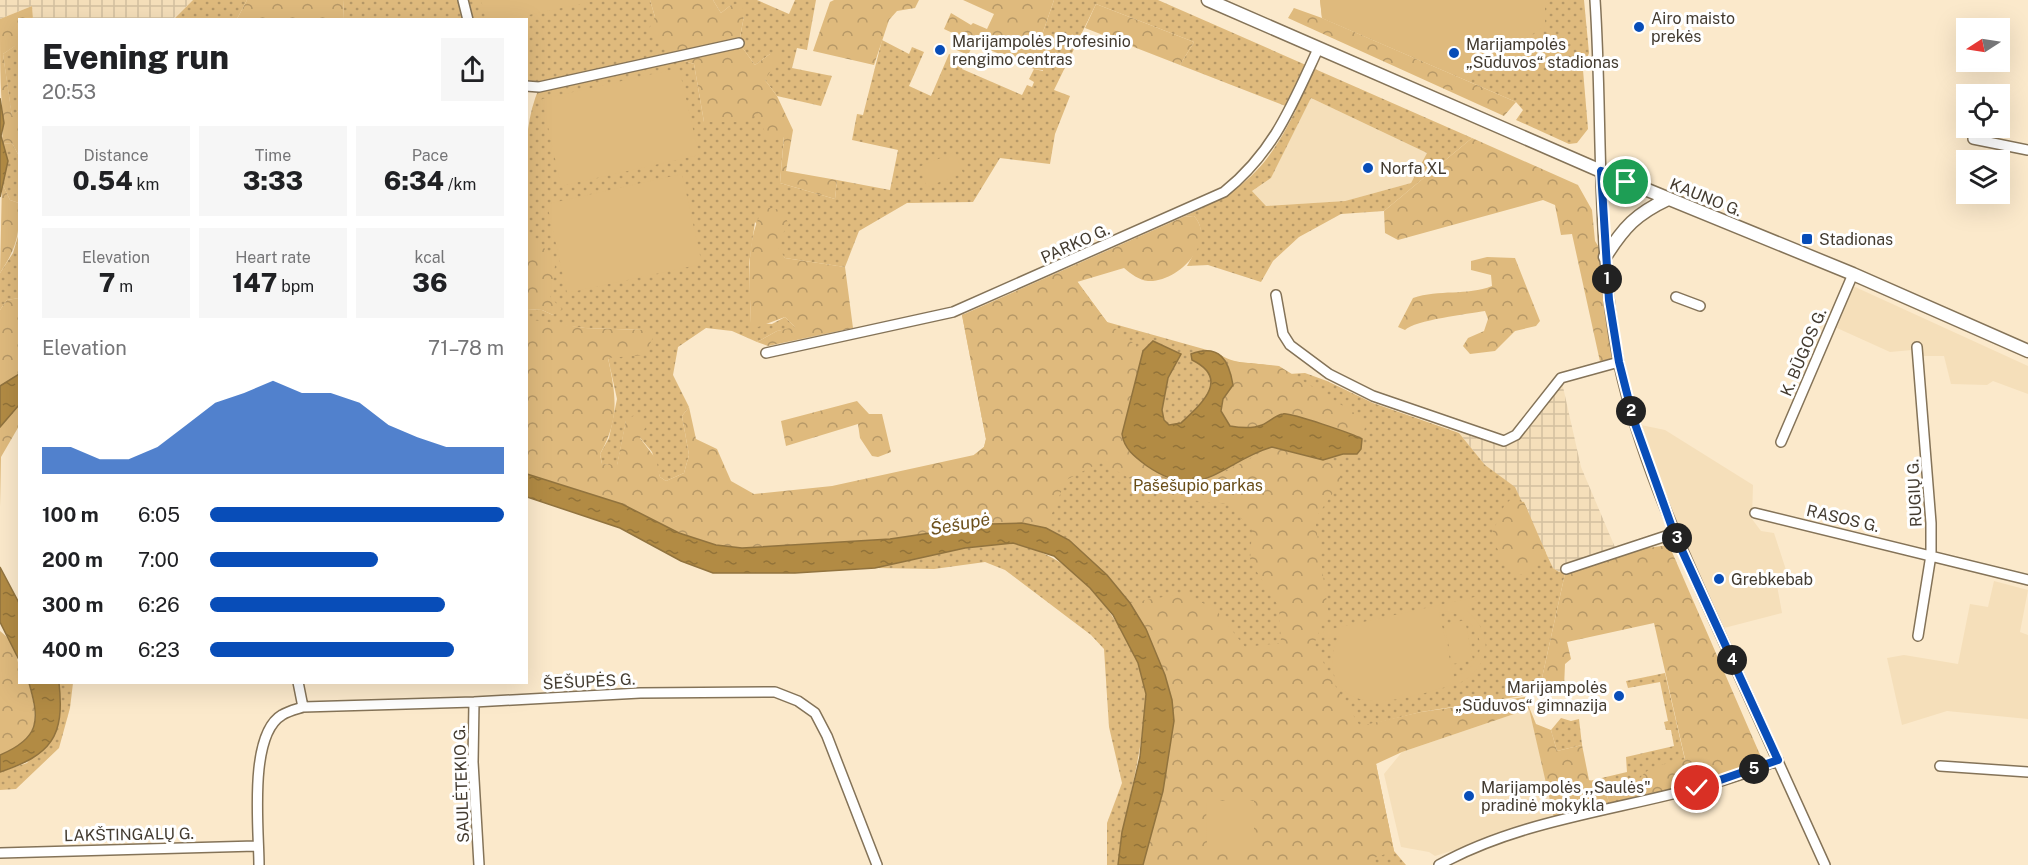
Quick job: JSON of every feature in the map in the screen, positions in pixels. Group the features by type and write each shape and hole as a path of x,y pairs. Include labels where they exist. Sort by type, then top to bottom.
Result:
{"main road":[{"name":"KAUNO G.","path":"1208,0 1601,171 1853,274 2028,351"},
{"path":"1605,257 1628,225 1643,210 1668,199"}],"street":[{"path":"463,0 468,18"},
{"path":"1595,0 1605,257 1619,362 1640,440 1674,533 1825,865"},
{"path":"528,86 539,87 739,44"},
{"name":"PARKO G.","path":"766,353 953,312 1224,192 1246,174 1275,137 1292,107 1318,49"},
{"path":"1973,139 2028,150"},
{"name":"K. BŪGOS G.","path":"1781,442 1853,274"},
{"path":"1276,295 1283,334 1290,345 1329,374 1373,396 1504,441 1516,435 1561,378 1619,362"},
{"path":"1676,297 1701,306"},
{"name":"RUGIŲ G.","path":"1917,347 1929,475 1931,555 1918,636"},
{"name":"RASOS G.","path":"1755,513 2028,580"},
{"path":"1566,569 1674,533"},
{"path":"298,684 303,707"},
{"name":"ŠEŠUPĖS G.","path":"259,865 259,764 267,731 281,715 303,707 474,702 640,693 775,692 815,713 827,736 877,865"},
{"name":"SAULĖTEKIO G.","path":"474,702 473,762 479,865"},
{"path":"1439,865 1463,851 1547,825 1692,790 1778,760"},
{"path":"1940,765 2028,772"},
{"name":"LAKŠTINGALŲ G.","path":"0,853 258,846"}],"shaded area":[{"path":"0,0 193,0 174,18 33,18 32,6 0,19"},
{"path":"1311,98 1427,153 1411,183 1345,201 1266,206 1252,191 1271,178"},
{"path":"1853,286 2028,366 2028,394 1993,381 1987,385 1951,384 1944,356 1923,356 1912,350 1890,352 1837,328"},
{"path":"1561,378 1581,467 1617,552 1559,572 1553,568 1515,488 1485,465 1459,433 1510,439"},
{"path":"1641,425 1665,430 1753,485 1752,519 1761,531 1774,533 1786,570 1776,580 1782,613 1724,628 1669,505"},
{"path":"1994,581 2028,590 2020,632 2028,635 2028,719 1947,711 1902,725 1887,658 1904,655 1958,664 1970,604 1988,607"},
{"name":"Marijampolės ,,Saulės\" pradinė mokykla","path":"1529,709 1555,818 1435,856 1429,852 1401,847 1384,774 1402,752"}],"green space":[{"path":"193,0 247,0 238,18 175,18"},
{"path":"247,0 343,0 344,18 238,18"},
{"path":"343,0 650,0 655,17 675,58 694,64 704,122 760,112 784,136 780,183 835,199 837,180 890,190 898,150 852,140 857,114 863,115 882,40 909,54 912,47 924,52 909,86 931,96 949,54 965,60 962,69 1022,95 1027,85 1032,87 1034,82 1029,79 1034,69 1043,71 1042,35 1054,0 1158,0 1472,138 1384,211 1341,214 1299,237 1273,261 1261,282 1208,265 1187,266 1197,248 1200,228 1194,216 1183,217 1222,197 1251,176 1274,149 1296,110 1180,65 1194,42 1096,4 1054,90 1070,96 1055,134 1050,164 1000,158 973,202 907,203 859,231 845,267 785,258 755,222 749,264 751,323 772,324 785,317 796,328 777,331 757,342 732,331 706,328 678,347 673,375 689,407 682,416 689,455 684,473 666,481 660,477 652,452 626,421 617,466 602,464 600,454 609,438 617,399 608,358 643,330 585,328 528,321 528,309 542,310 553,315 550,297 528,239 528,131 539,88 528,86 528,18 344,18","holes":["1311,98 1427,153 1411,183 1345,201 1266,206 1252,191 1271,178"]},
{"path":"481,0 599,0 515,18 486,18"},
{"path":"650,0 713,0 721,13 731,5 742,3 744,16 739,43 755,65 770,54 782,53 765,80 777,96 793,130 786,171 837,180 835,199 780,183 784,137 768,143 759,113 745,122 704,122 694,64 675,58 647,33 655,17"},
{"path":"713,0 757,0 789,14 795,0 816,0 807,50 797,48 792,68 832,76 821,106 777,96 765,80 770,54 755,65 739,43 744,16 731,5 721,13"},
{"path":"834,0 919,0 915,8 897,11 889,20 874,65 813,51 830,2"},
{"path":"963,0 1054,0 1042,35 1056,46 1049,71 1034,69 974,43 968,55 952,48 957,35 944,29 951,13 971,25 973,23 987,29 994,14"},
{"path":"1320,0 1584,0 1589,53 1583,70 1588,129 1577,143 1569,144 1516,120 1523,110 1516,102 1322,18"},
{"name":"Marijampolės „Sūduvos“ stadionas","path":"1320,0 1550,0 1545,3 1545,26 1464,79 1322,18"},
{"path":"1096,4 1194,42 1180,65 1085,28"},
{"path":"32,6 33,18 18,18 18,46 3,54 12,116 18,111 18,154 12,143 3,144 2,141 0,19"},
{"path":"1294,8 1516,102 1504,116 1288,18"},
{"path":"18,46 18,111 12,117 3,54"},
{"path":"679,68 699,155 561,186 542,99"},
{"path":"1472,138 1578,185 1592,210 1595,241 1605,257 1619,362 1601,366 1572,234 1561,235 1555,205 1543,200 1398,240 1385,233 1384,211"},
{"path":"12,143 18,154 18,203 10,200 2,183 8,161 3,144"},
{"path":"955,152 963,173 927,187 919,167"},
{"path":"682,174 702,264 567,293 547,204"},
{"path":"2,183 10,200 18,203 18,232 10,255 0,273"},
{"path":"764,207 781,210 789,224 776,244 785,258 845,267 853,328 768,346 757,342 777,331 795,327 785,317 758,327 751,323 749,279 751,249 753,234"},
{"name":"Pašešupio parkas","path":"1194,216 1200,226 1201,237 1198,249 1191,259 1171,275 1159,280 1148,281 1138,278 1124,268 1077,282 1107,322 1143,351 1122,434 1123,443 1133,456 1221,474 1272,447 1329,460 1337,467 1341,481 1315,519 1328,610 1314,644 1337,689 1360,726 1421,712 1525,697 1536,724 1551,730 1557,751 1582,745 1589,780 1604,786 1611,809 1554,818 1529,709 1402,752 1376,764 1394,851 1374,858 1376,865 1143,865 1163,791 1174,721 1146,629 1130,603 1185,593 1217,611 1245,647 1281,643 1279,607 1250,561 1252,529 1227,504 1162,497 1101,462 1066,480 1046,528 1022,523 991,524 890,539 742,548 716,545 679,533 622,504 528,474 528,321 533,320 585,328 643,330 654,335 645,355 608,358 613,384 614,407 611,429 600,454 602,464 617,465 626,420 639,413 647,424 640,438 656,459 660,477 666,481 684,473 689,455 682,416 689,407 696,439 717,449 731,481 754,494 832,486 974,455 984,447 986,439 962,315 1183,217"},
{"path":"18,236 18,298 7,300 0,310 0,273 13,253"},
{"path":"528,239 540,241 555,266 550,297 562,309 553,315 542,310 528,309"},
{"path":"1487,257 1515,258 1540,321 1536,326 1515,331 1495,351 1470,354 1463,346 1468,338 1484,331 1488,319 1485,311 1430,320 1405,330 1398,327 1413,298 1423,295 1473,291 1492,286 1491,275 1471,270 1471,261"},
{"name":"Pašešupio parkas","path":"1077,281 1107,322 1218,353 1235,361 1272,366 1289,374 1305,373 1373,403 1459,433 1485,465 1515,487 1553,568 1559,572 1566,569 1540,687 1534,694 1421,712 1360,727 1376,764 1394,851 1406,865 1143,865 1163,791 1146,629 1130,603 1107,575 1069,540 1046,528 1022,523 974,455 984,447 986,439 962,315"},
{"path":"18,298 18,375 0,386 0,310 7,300"},
{"path":"1228,361 1279,366 1364,419 1362,439 1288,414 1280,415 1265,424 1254,427 1230,426 1221,411 1223,399 1232,385"},
{"path":"857,401 869,414 882,414 891,452 878,457 872,456 860,438 858,424 786,446 781,421"},
{"path":"18,406 18,428 1,457 0,507 0,427"},
{"path":"1510,500 1524,502 1546,553 1529,574 1515,574 1506,566 1491,536 1504,506"},
{"path":"1013,543 1039,551 1061,563 1081,579 1115,620 1140,668 1146,693 1146,705 1118,865 1107,865 1107,823 1122,783 1109,727 1104,649 1091,635 1005,570 985,562 934,569 875,568 965,548"},
{"path":"1669,545 1761,757 1697,788 1625,805 1637,783 1647,771 1685,759 1654,623 1567,642 1571,659 1565,664 1564,688 1552,696 1540,687 1566,569 1617,552"},
{"path":"1475,597 1477,604 1464,608 1474,617 1480,627 1486,647 1479,666 1460,683 1412,696 1375,701 1359,699 1346,692 1336,680 1332,658 1340,636 1325,639 1323,631","holes":["1447,611 1460,616 1477,632 1480,642 1475,662 1466,671 1454,677 1439,613"]},
{"path":"1465,620 1473,660 1453,664 1444,625"},
{"path":"0,631 14,648 18,661 18,684 29,684 35,718 30,735 13,749 0,755"},
{"path":"1665,673 1685,760 1625,805 1611,809 1604,786 1589,781 1627,772 1626,757 1674,746 1671,730 1666,730 1664,722 1668,721 1660,682 1628,688 1626,681"},
{"path":"59,684 73,684 70,708 59,748 16,789 0,790 0,772 27,763 58,724 61,702"},
{"path":"1561,718 1571,721 1579,719 1582,745 1557,751 1551,730"},
{"path":"1206,801 1254,801 1254,847 1207,847"}],"water":[{"path":"0,98 4,123 1,136 8,161 0,197"},
{"path":"1153,341 1181,354 1168,378 1162,410 1164,420 1169,425 1181,423 1197,408 1209,392 1210,375 1204,367 1192,360 1191,354 1209,351 1221,356 1229,368 1233,385 1223,399 1221,411 1230,426 1254,427 1265,424 1280,415 1288,414 1357,436 1362,439 1361,449 1357,454 1343,454 1323,460 1272,447 1197,481 1166,477 1134,456 1125,444 1122,434 1143,351"},
{"path":"18,375 18,406 0,427 0,386"},
{"path":"528,474 622,504 679,533 716,545 742,548 890,539 991,524 1022,523 1046,528 1069,540 1107,575 1130,603 1146,629 1165,675 1172,700 1174,721 1163,791 1143,865 1118,865 1122,832 1140,757 1146,694 1138,663 1113,615 1090,588 1054,556 1013,543 965,548 875,568 795,573 713,573 681,561 620,528 528,497"},
{"path":"0,567 18,601 18,658 0,622"},
{"path":"29,684 59,684 60,702 56,730 43,751 32,759 0,772 0,755 23,742 34,727 33,696"}],"place":[{"name":"Airo maisto prekės","path":"1639,27"},
{"name":"Marijampolės Profesinio rengimo centras","path":"940,50"},
{"name":"Marijampolės „Sūduvos“ stadionas","path":"1454,53"},
{"name":"Norfa XL","path":"1368,168"},
{"name":"Stadionas","path":"1807,239"},
{"name":"Grebkebab","path":"1719,579"},
{"name":"Marijampolės „Sūduvos“ gimnazija","path":"1619,696"},
{"name":"Marijampolės ,,Saulės\" pradinė mokykla","path":"1469,796"}],"route":[{"path":"1626,182 1601,171 1601,202 1609,300 1629,405 1674,533 1778,760 1697,788"}],"water label":[{"name":"Šešupė","path":"960,524"}]}
